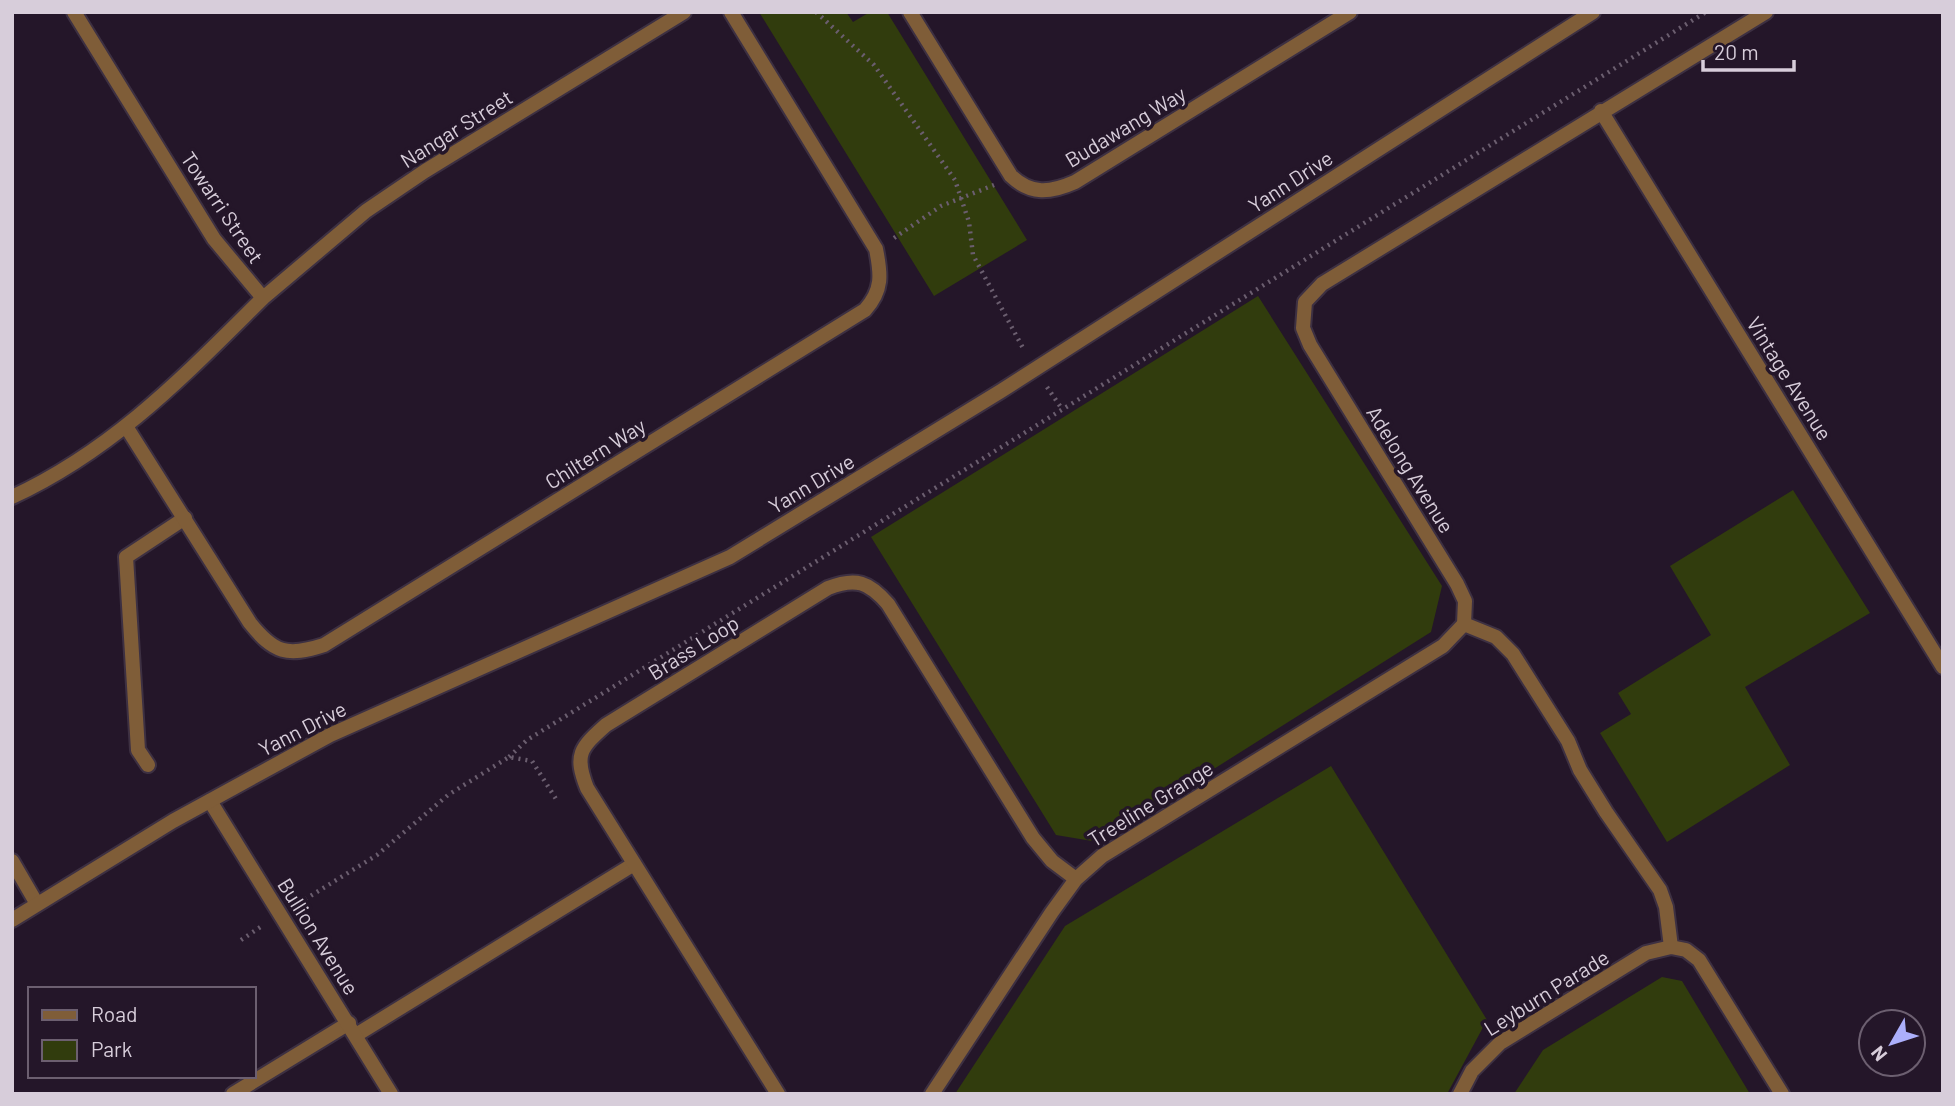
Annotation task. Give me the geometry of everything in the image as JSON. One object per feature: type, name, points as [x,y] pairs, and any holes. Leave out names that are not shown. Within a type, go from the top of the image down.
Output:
[{"type":"street","name":"Towarri Street","points":[[74,12],[214,239],[263,298]]},
{"type":"street","name":"Nangar Street","points":[[263,298],[376,205],[684,12]]},
{"type":"street","name":"Chiltern Way","points":[[127,428],[264,639],[280,650],[300,653],[324,645],[865,310],[880,288],[881,271],[876,249],[731,12]]},
{"type":"street","points":[[909,12],[1011,176]]},
{"type":"street","name":"Budawang Way","points":[[1011,176],[1030,190],[1044,192],[1075,182],[1350,12]]},
{"type":"street","name":"Yann Drive","points":[[12,920],[209,801],[330,735],[730,557],[1035,370],[1593,12]]},
{"type":"street","name":"Adelong Avenue","points":[[1464,624],[1465,601],[1457,584],[1310,345],[1303,328],[1305,302],[1322,284],[1766,12]]},
{"type":"street","name":"Vintage Avenue","points":[[1601,111],[1943,667]]},
{"type":"street","points":[[12,497],[77,461],[127,428],[168,392],[263,298]]},
{"type":"street","points":[[148,765],[138,750],[126,557],[186,518]]},
{"type":"street","name":"Brass Loop","points":[[778,1094],[587,788],[580,770],[582,749],[606,725],[828,588],[848,581],[863,582],[888,604],[1033,838],[1052,861],[1076,879]]},
{"type":"street","points":[[1464,624],[1496,637],[1513,654],[1568,741],[1606,812],[1660,890],[1666,907],[1671,947],[1686,950],[1699,960],[1782,1094]]},
{"type":"street","name":"Treeline Grange","points":[[932,1094],[1076,879],[1102,856],[1443,646],[1464,624]]},
{"type":"street","name":"Bullion Avenue","points":[[209,801],[391,1094]]},
{"type":"street","points":[[12,861],[37,904]]},
{"type":"street","points":[[233,1094],[352,1029],[634,864]]},
{"type":"street","name":"Leyburn Parade","points":[[1460,1094],[1472,1071],[1500,1044],[1646,953],[1660,947],[1671,947]]},
{"type":"path","points":[[816,12],[874,65],[930,142],[963,197],[973,255],[1035,370],[1062,409]]},
{"type":"path","points":[[280,914],[377,855],[449,795],[509,757],[527,740],[1706,12]]},
{"type":"path","points":[[876,249],[941,206],[985,190],[1011,176]]},
{"type":"path","points":[[509,757],[533,761],[556,799]]},
{"type":"green space","points":[[759,12],[846,12],[853,22],[870,12],[887,12],[1027,240],[934,296]]},
{"type":"green space","points":[[1258,296],[1442,586],[1431,632],[1098,842],[1056,835],[871,537]]},
{"type":"green space","points":[[1793,490],[1870,613],[1745,687],[1790,765],[1667,842],[1600,733],[1631,714],[1618,693],[1711,635],[1670,566]]},
{"type":"green space","points":[[1331,766],[1487,1020],[1447,1094],[955,1094],[1065,926]]},
{"type":"green space","points":[[1662,977],[1682,981],[1750,1094],[1514,1094],[1543,1050]]}]
